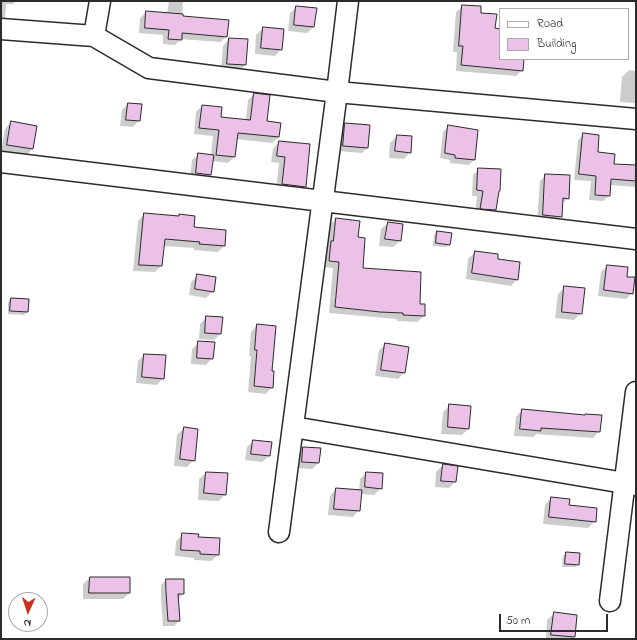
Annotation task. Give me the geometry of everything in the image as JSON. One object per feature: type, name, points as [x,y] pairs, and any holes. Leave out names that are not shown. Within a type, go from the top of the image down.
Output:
[{"type":"street","points":[[94,36],[100,1]]},
{"type":"street","points":[[278,532],[348,1]]},
{"type":"street","points":[[1,29],[94,36],[149,68],[337,92],[636,119]]},
{"type":"street","points":[[1,162],[636,239]]},
{"type":"street","points":[[610,601],[630,484],[636,392]]},
{"type":"street","points":[[293,427],[630,484]]},
{"type":"building","points":[[462,5],[481,6],[481,13],[497,14],[495,28],[499,29],[499,60],[524,60],[523,71],[461,65],[463,46],[459,46]]},
{"type":"building","points":[[296,6],[317,8],[314,27],[294,25]]},
{"type":"building","points":[[146,11],[229,20],[227,37],[182,33],[182,40],[168,39],[169,30],[145,28]]},
{"type":"building","points":[[263,27],[284,29],[282,50],[261,48]]},
{"type":"building","points":[[229,38],[248,39],[246,65],[227,64]]},
{"type":"building","points":[[254,93],[270,95],[267,121],[281,123],[279,137],[238,133],[235,157],[216,155],[219,130],[199,128],[202,105],[222,107],[221,117],[250,120]]},
{"type":"building","points":[[128,103],[142,104],[140,121],[126,120]]},
{"type":"building","points":[[11,121],[37,126],[33,149],[7,145]]},
{"type":"building","points":[[345,123],[370,125],[368,148],[343,146]]},
{"type":"building","points":[[448,125],[478,130],[475,160],[455,158],[455,155],[445,153]]},
{"type":"building","points":[[583,133],[599,135],[598,152],[615,154],[614,164],[636,165],[636,181],[611,179],[610,196],[595,195],[596,176],[579,174]]},
{"type":"building","points":[[397,135],[412,136],[411,153],[395,151]]},
{"type":"building","points":[[279,141],[310,144],[306,187],[282,184],[285,157],[277,156]]},
{"type":"building","points":[[198,153],[214,155],[211,175],[196,173]]},
{"type":"building","points":[[478,168],[501,169],[500,191],[496,210],[480,209],[483,191],[477,190]]},
{"type":"building","points":[[545,174],[570,175],[569,199],[563,198],[562,217],[543,215]]},
{"type":"building","points":[[144,213],[195,216],[194,227],[226,230],[225,246],[165,239],[162,266],[139,265]]},
{"type":"building","points":[[336,218],[360,221],[358,237],[365,238],[363,268],[421,272],[420,304],[425,304],[425,316],[335,307],[339,262],[329,261],[331,241],[333,241]]},
{"type":"building","points":[[388,222],[403,224],[401,241],[385,239]]},
{"type":"building","points":[[437,231],[452,233],[450,245],[436,243]]},
{"type":"building","points":[[475,251],[498,254],[498,259],[520,262],[518,280],[472,273]]},
{"type":"building","points":[[607,265],[628,267],[627,277],[635,277],[633,294],[604,290]]},
{"type":"building","points":[[197,274],[216,277],[214,292],[195,289]]},
{"type":"building","points":[[564,286],[585,288],[582,314],[562,312]]},
{"type":"building","points":[[11,298],[29,299],[28,312],[10,311]]},
{"type":"building","points":[[206,316],[223,317],[221,334],[205,333]]},
{"type":"building","points":[[257,324],[276,326],[272,371],[274,371],[273,388],[254,386],[257,350],[255,350]]},
{"type":"building","points":[[198,341],[215,342],[213,359],[197,358]]},
{"type":"building","points":[[385,343],[409,347],[405,373],[381,370]]},
{"type":"building","points":[[144,354],[166,355],[164,379],[142,377]]},
{"type":"building","points":[[449,404],[471,406],[469,429],[448,427]]},
{"type":"building","points":[[522,409],[585,415],[602,415],[600,432],[541,428],[541,431],[520,429]]},
{"type":"building","points":[[184,427],[198,429],[195,461],[180,459]]},
{"type":"building","points":[[253,440],[272,442],[270,456],[251,454]]},
{"type":"building","points":[[303,447],[321,448],[319,463],[302,462]]},
{"type":"building","points":[[443,464],[458,466],[456,482],[441,481]]},
{"type":"building","points":[[206,472],[228,473],[226,495],[204,493]]},
{"type":"building","points":[[366,472],[383,473],[382,489],[365,487]]},
{"type":"building","points":[[336,488],[362,490],[360,511],[334,509]]},
{"type":"building","points":[[551,497],[570,499],[569,505],[597,508],[596,522],[549,517]]},
{"type":"building","points":[[182,533],[199,534],[198,537],[220,538],[219,555],[200,554],[200,551],[181,550]]},
{"type":"building","points":[[566,552],[580,553],[579,565],[565,564]]},
{"type":"building","points":[[90,577],[130,577],[130,593],[89,593]]},
{"type":"building","points":[[166,579],[184,579],[184,594],[178,594],[180,621],[168,621]]},
{"type":"building","points":[[554,612],[577,615],[575,637],[551,635]]}]
